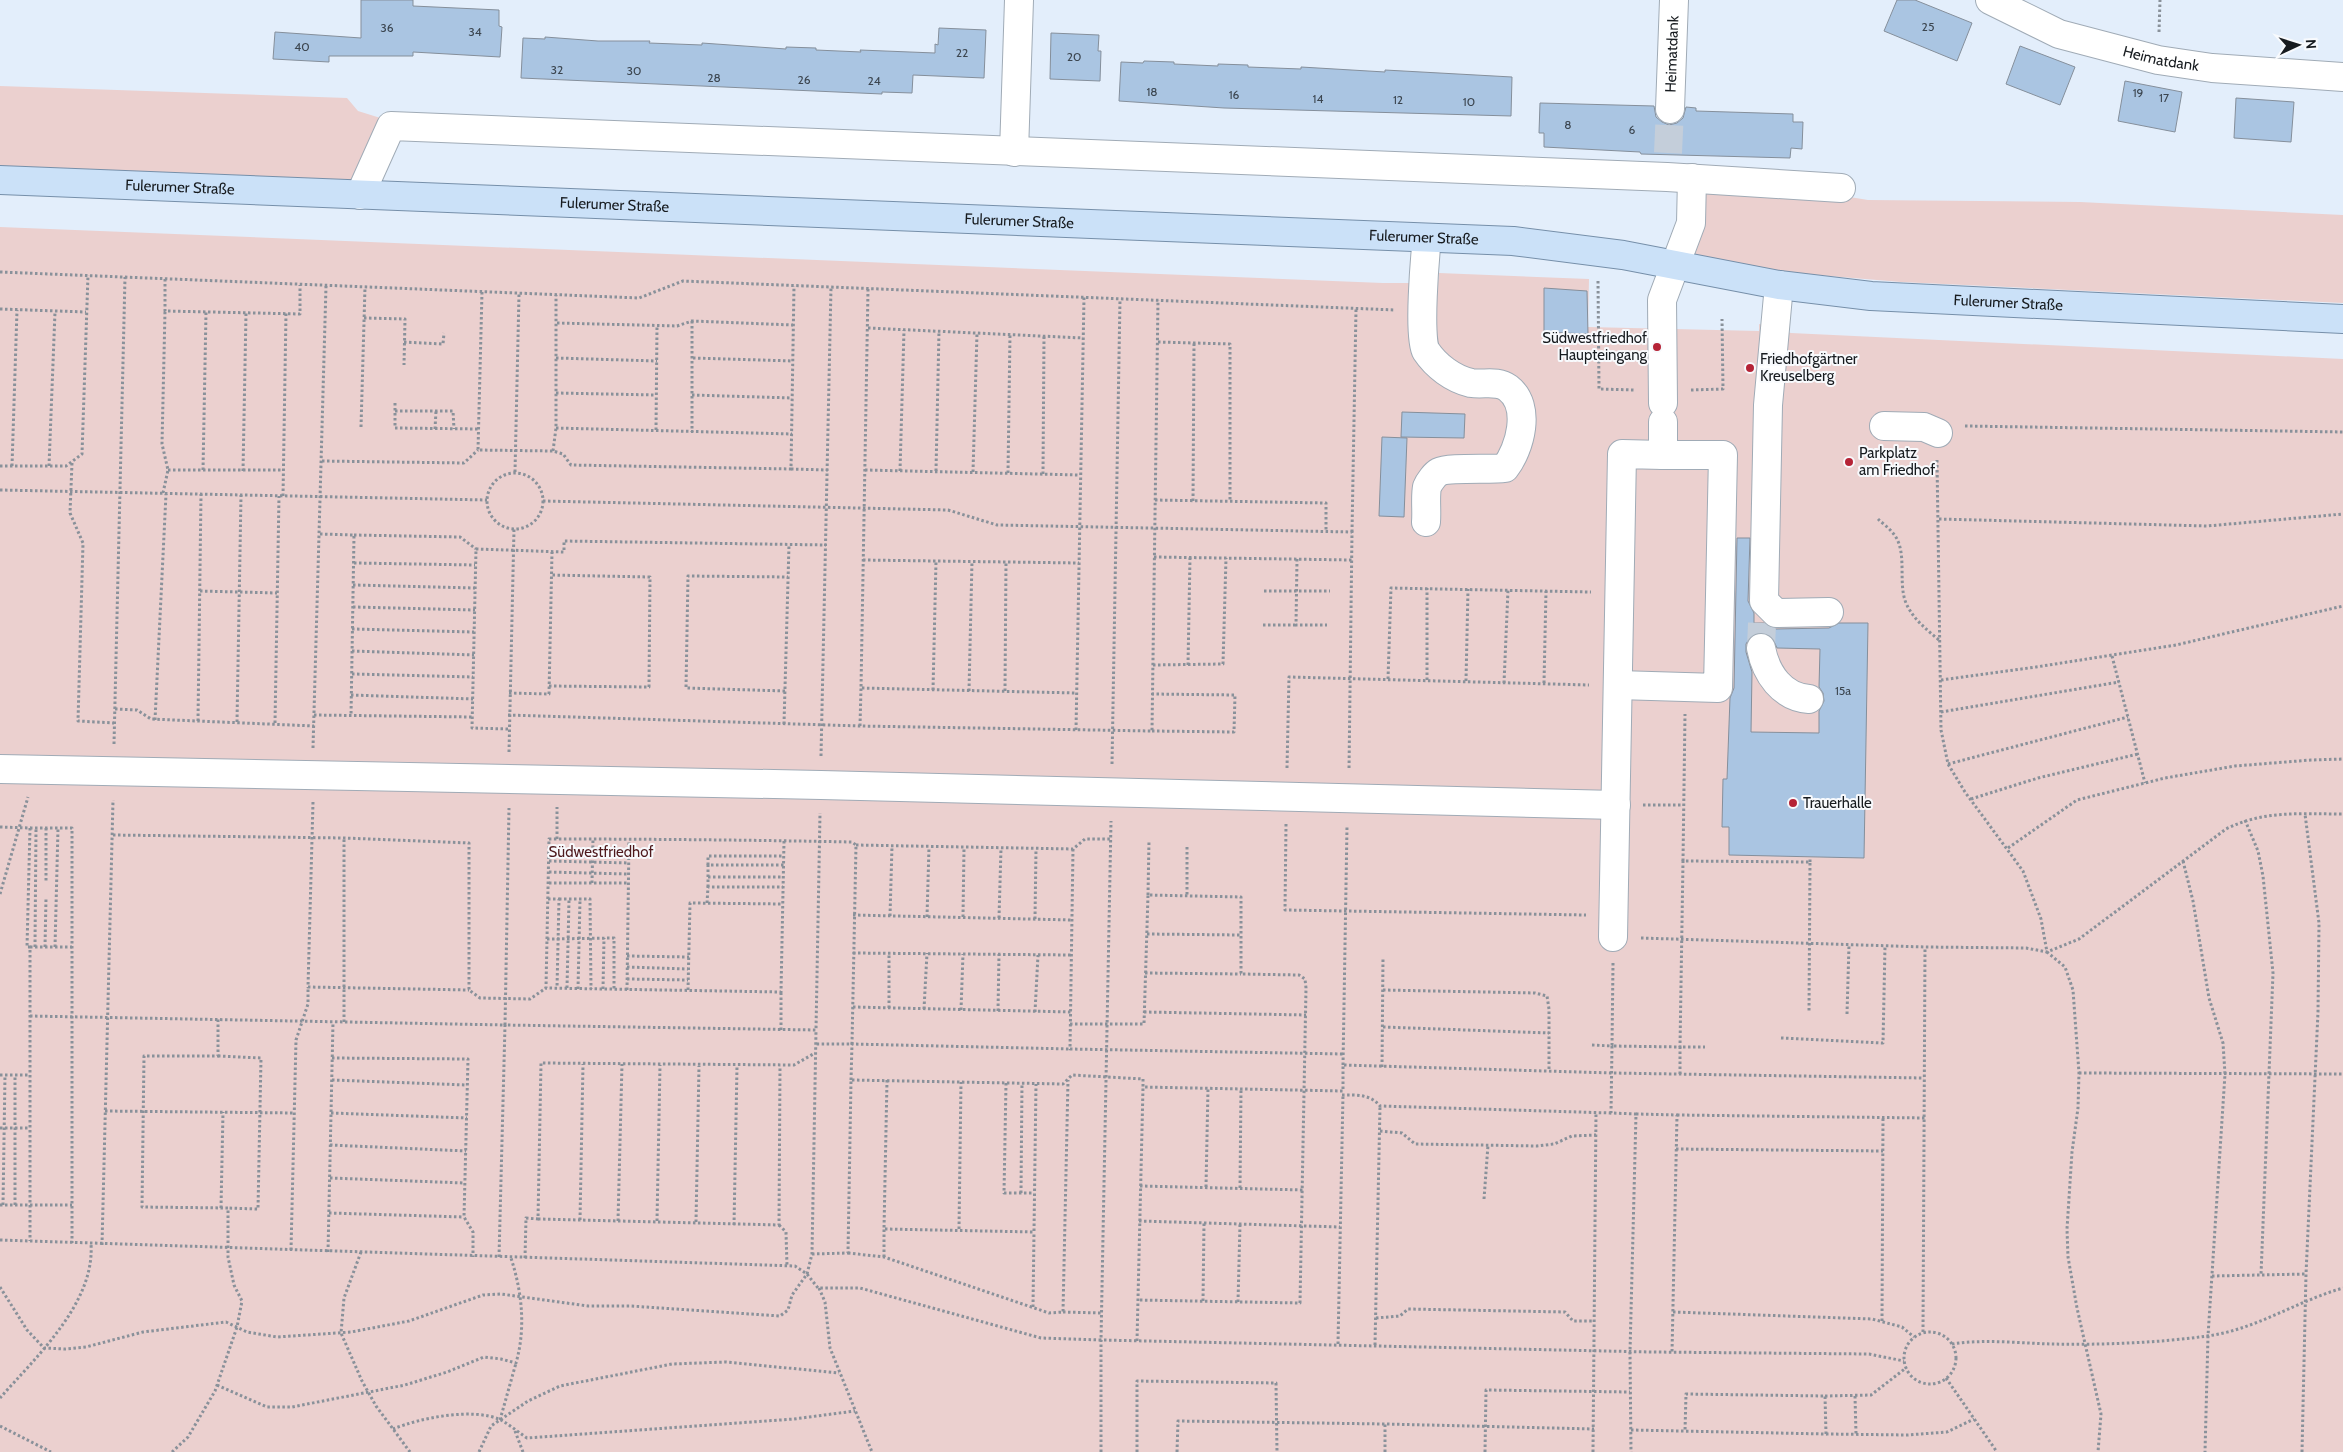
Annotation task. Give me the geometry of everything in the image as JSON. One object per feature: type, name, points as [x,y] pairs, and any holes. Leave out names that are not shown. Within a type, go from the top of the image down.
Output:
[{"type":"main road","name":"Fulerumer Straße","points":[[0,180],[1513,241],[1566,246],[1676,264],[1779,285],[1871,296],[2343,319]]},
{"type":"street","points":[[1014,152],[1019,0]]},
{"type":"street","name":"Heimatdank","points":[[1670,109],[1674,0]]},
{"type":"street","name":"Heimatdank","points":[[1990,0],[2059,34],[2158,60],[2212,68],[2343,77]]},
{"type":"street","points":[[360,195],[391,126],[1014,152],[1676,169],[1842,188]]},
{"type":"street","points":[[1662,454],[1662,300],[1690,223],[1676,169]]},
{"type":"street","points":[[1426,522],[1428,487],[1432,479],[1439,472],[1449,470],[1505,468],[1513,459],[1520,434],[1521,418],[1518,400],[1508,388],[1497,383],[1472,383],[1454,377],[1436,365],[1424,349],[1423,311],[1427,238]]},
{"type":"street","points":[[1779,285],[1768,413],[1762,657],[1778,685],[1787,693],[1809,699]]},
{"type":"street","points":[[1884,426],[1924,427],[1938,433]]},
{"type":"street","points":[[1613,937],[1622,454],[1722,455],[1718,688],[1618,685]]},
{"type":"street","points":[[1762,624],[1776,613],[1829,612]]},
{"type":"street","points":[[0,769],[821,785],[1616,805]]},
{"type":"path","points":[[0,272],[640,298],[683,282],[1423,311]]},
{"type":"path","points":[[0,466],[66,466],[82,454],[84,449],[88,275]]},
{"type":"path","points":[[155,720],[164,494],[168,470],[162,444],[165,279]]},
{"type":"path","points":[[165,311],[300,314],[300,284]]},
{"type":"path","points":[[291,1250],[296,1040],[308,1004],[326,286]]},
{"type":"path","points":[[791,469],[794,286]]},
{"type":"path","points":[[361,427],[365,287]]},
{"type":"path","points":[[0,1287],[27,1330],[44,1348],[65,1349],[86,1347],[143,1332],[226,1322],[247,1332],[277,1338],[341,1333],[409,1321],[483,1295],[502,1294],[588,1306],[631,1306],[780,1316],[788,1310],[792,1295],[807,1274],[812,1254],[831,287]]},
{"type":"path","points":[[860,726],[868,289]]},
{"type":"path","points":[[478,450],[482,292]]},
{"type":"path","points":[[516,472],[519,294]]},
{"type":"path","points":[[553,451],[556,428],[556,295]]},
{"type":"path","points":[[1076,730],[1084,297]]},
{"type":"path","points":[[1101,1452],[1101,1340],[1120,298]]},
{"type":"path","points":[[1152,731],[1158,300]]},
{"type":"path","points":[[0,309],[86,312]]},
{"type":"path","points":[[1338,1344],[1344,1054],[1344,884],[1348,798],[1356,309]]},
{"type":"path","points":[[12,466],[18,310]]},
{"type":"path","points":[[49,466],[55,312]]},
{"type":"path","points":[[203,470],[206,312]]},
{"type":"path","points":[[243,471],[246,313]]},
{"type":"path","points":[[274,723],[277,593],[283,470],[286,313]]},
{"type":"path","points":[[364,318],[404,319],[404,365]]},
{"type":"path","points":[[557,323],[677,326],[692,321],[793,325]]},
{"type":"path","points":[[692,321],[692,432]]},
{"type":"path","points":[[656,430],[657,326]]},
{"type":"path","points":[[868,328],[1083,338]]},
{"type":"path","points":[[900,471],[904,330]]},
{"type":"path","points":[[936,472],[939,331]]},
{"type":"path","points":[[404,342],[443,344],[444,333]]},
{"type":"path","points":[[973,472],[977,333]]},
{"type":"path","points":[[1008,473],[1010,334]]},
{"type":"path","points":[[1042,474],[1044,336]]},
{"type":"path","points":[[1158,342],[1230,344],[1230,502]]},
{"type":"path","points":[[1193,501],[1194,343]]},
{"type":"path","points":[[556,358],[657,361]]},
{"type":"path","points":[[692,358],[792,361]]},
{"type":"path","points":[[556,393],[656,395]]},
{"type":"path","points":[[692,395],[792,398]]},
{"type":"path","points":[[395,404],[395,428],[479,429]]},
{"type":"path","points":[[395,411],[453,411],[454,429]]},
{"type":"path","points":[[435,429],[436,411]]},
{"type":"path","points":[[2047,952],[2041,919],[2022,871],[2008,848],[1970,799],[1948,764],[1941,730],[1940,519],[1936,448],[1938,433],[1957,426],[2343,432]]},
{"type":"path","points":[[556,428],[792,434]]},
{"type":"path","points":[[322,461],[464,462],[478,450],[553,451],[563,454],[570,465],[828,470]]},
{"type":"path","points":[[72,463],[70,513],[83,542],[78,721],[114,724]]},
{"type":"path","points":[[168,470],[283,470]]},
{"type":"path","points":[[865,470],[1080,475]]},
{"type":"path","points":[[516,472],[532,478],[542,493],[543,501],[537,518],[523,528],[514,528],[498,523],[488,509],[487,500],[493,484],[506,474],[516,472]]},
{"type":"path","points":[[0,490],[487,500]]},
{"type":"path","points":[[198,721],[201,494]]},
{"type":"path","points":[[237,722],[241,496]]},
{"type":"path","points":[[1155,500],[1326,503],[1326,532]]},
{"type":"path","points":[[543,501],[948,510],[997,525],[1352,532]]},
{"type":"path","points":[[1940,519],[2206,526],[2343,514]]},
{"type":"path","points":[[1878,519],[1893,532],[1900,546],[1902,581],[1906,602],[1916,621],[1940,640]]},
{"type":"path","points":[[499,1257],[510,779],[508,715],[514,528]]},
{"type":"path","points":[[320,534],[460,537],[476,550],[552,552],[564,552],[564,541],[826,545]]},
{"type":"path","points":[[351,716],[354,535]]},
{"type":"path","points":[[784,724],[789,545]]},
{"type":"path","points":[[476,550],[472,728],[508,729]]},
{"type":"path","points":[[509,693],[549,694],[552,552]]},
{"type":"path","points":[[1154,557],[1352,560]]},
{"type":"path","points":[[1188,664],[1190,557]]},
{"type":"path","points":[[1153,665],[1223,664],[1226,558]]},
{"type":"path","points":[[1296,625],[1297,559]]},
{"type":"path","points":[[863,560],[1079,563]]},
{"type":"path","points":[[933,690],[936,561]]},
{"type":"path","points":[[970,691],[972,561]]},
{"type":"path","points":[[1006,562],[1006,691]]},
{"type":"path","points":[[354,563],[476,565]]},
{"type":"path","points":[[549,686],[649,687],[650,577],[551,575]]},
{"type":"path","points":[[785,691],[686,688],[688,576],[788,577]]},
{"type":"path","points":[[353,585],[475,588]]},
{"type":"path","points":[[1388,679],[1391,588],[1620,592]]},
{"type":"path","points":[[1427,588],[1427,680]]},
{"type":"path","points":[[1466,681],[1468,589]]},
{"type":"path","points":[[1504,682],[1508,590]]},
{"type":"path","points":[[200,591],[277,593]]},
{"type":"path","points":[[1264,591],[1330,591]]},
{"type":"path","points":[[1544,683],[1546,591]]},
{"type":"path","points":[[1941,680],[2112,656],[2185,643],[2343,606]]},
{"type":"path","points":[[353,607],[475,610]]},
{"type":"path","points":[[1263,625],[1327,625]]},
{"type":"path","points":[[352,630],[474,632]]},
{"type":"path","points":[[352,651],[474,654]]},
{"type":"path","points":[[2112,656],[2145,783]]},
{"type":"path","points":[[352,674],[473,677]]},
{"type":"path","points":[[1941,712],[2119,682]]},
{"type":"path","points":[[1680,1074],[1685,687]]},
{"type":"path","points":[[861,688],[1076,693]]},
{"type":"path","points":[[508,715],[860,726],[1234,732],[1235,695],[1152,694]]},
{"type":"path","points":[[351,696],[473,699]]},
{"type":"path","points":[[114,709],[136,710],[155,720],[314,726]]},
{"type":"path","points":[[314,715],[473,717]]},
{"type":"path","points":[[1948,764],[2128,718]]},
{"type":"path","points":[[1970,799],[2038,778],[2138,754]]},
{"type":"path","points":[[2008,848],[2078,800],[2145,783],[2235,766],[2343,759]]},
{"type":"path","points":[[0,894],[36,770]]},
{"type":"path","points":[[1616,805],[1683,805]]},
{"type":"path","points":[[2047,952],[2079,939],[2226,829],[2245,820],[2271,814],[2343,814]]},
{"type":"path","points":[[2302,1452],[2305,1303],[2315,1074],[2319,923],[2305,814]]},
{"type":"path","points":[[2245,820],[2258,851],[2263,876],[2273,973],[2261,1275]]},
{"type":"path","points":[[0,827],[72,828],[72,1243]]},
{"type":"path","points":[[30,828],[28,947],[30,947],[30,1241]]},
{"type":"path","points":[[35,946],[36,828]]},
{"type":"path","points":[[46,828],[46,883]]},
{"type":"path","points":[[55,947],[58,828]]},
{"type":"path","points":[[113,835],[344,838],[469,843],[469,990]]},
{"type":"path","points":[[344,838],[344,1023]]},
{"type":"path","points":[[546,988],[549,839],[820,841],[852,842],[856,845],[1073,849],[1085,839],[1111,839]]},
{"type":"path","points":[[592,883],[593,840]]},
{"type":"path","points":[[627,990],[629,840]]},
{"type":"path","points":[[1070,1024],[1144,1024],[1149,840]]},
{"type":"path","points":[[781,1030],[784,841]]},
{"type":"path","points":[[848,1253],[853,915],[856,845]]},
{"type":"path","points":[[890,916],[892,846]]},
{"type":"path","points":[[927,917],[929,847]]},
{"type":"path","points":[[1187,847],[1187,896]]},
{"type":"path","points":[[963,917],[964,848]]},
{"type":"path","points":[[999,918],[1001,848]]},
{"type":"path","points":[[1035,919],[1036,849]]},
{"type":"path","points":[[1070,1049],[1073,849]]},
{"type":"path","points":[[549,852],[629,853]]},
{"type":"path","points":[[1746,855],[1746,861]]},
{"type":"path","points":[[707,903],[708,856],[784,856]]},
{"type":"path","points":[[1809,1012],[1810,857]]},
{"type":"path","points":[[1683,861],[1810,862]]},
{"type":"path","points":[[2183,861],[2193,900],[2209,998],[2224,1044],[2225,1074],[2208,1336],[2205,1452]]},
{"type":"path","points":[[549,862],[629,863]]},
{"type":"path","points":[[708,865],[784,865]]},
{"type":"path","points":[[549,872],[628,874]]},
{"type":"path","points":[[708,877],[784,877]]},
{"type":"path","points":[[548,883],[629,884]]},
{"type":"path","points":[[708,887],[783,887]]},
{"type":"path","points":[[1148,895],[1241,897],[1240,974]]},
{"type":"path","points":[[45,947],[46,898]]},
{"type":"path","points":[[548,899],[590,899],[592,939],[591,989]]},
{"type":"path","points":[[557,988],[559,899]]},
{"type":"path","points":[[578,988],[580,899]]},
{"type":"path","points":[[567,988],[569,900]]},
{"type":"path","points":[[688,990],[690,902],[783,904]]},
{"type":"path","points":[[853,915],[1072,920]]},
{"type":"path","points":[[1147,934],[1241,935]]},
{"type":"path","points":[[1611,1113],[1613,937],[1885,946],[2026,948],[2047,952],[2065,967],[2073,990],[2079,1073],[2078,1108],[2072,1152],[2067,1229],[2068,1257],[2101,1414],[2098,1452]]},
{"type":"path","points":[[603,989],[604,938]]},
{"type":"path","points":[[547,939],[614,938],[614,990]]},
{"type":"path","points":[[1847,1014],[1849,945]]},
{"type":"path","points":[[1781,1038],[1882,1043],[1885,946]]},
{"type":"path","points":[[30,947],[72,947]]},
{"type":"path","points":[[1923,1332],[1925,947]]},
{"type":"path","points":[[853,953],[1071,955]]},
{"type":"path","points":[[888,1008],[889,953]]},
{"type":"path","points":[[924,1009],[927,953]]},
{"type":"path","points":[[961,1010],[963,954]]},
{"type":"path","points":[[998,1011],[999,954]]},
{"type":"path","points":[[1034,1012],[1038,955]]},
{"type":"path","points":[[628,956],[689,957]]},
{"type":"path","points":[[1382,1067],[1383,958]]},
{"type":"path","points":[[627,968],[688,970]]},
{"type":"path","points":[[1138,1300],[1300,1303],[1303,1190],[1305,979],[1299,975],[1146,973]]},
{"type":"path","points":[[627,979],[688,980]]},
{"type":"path","points":[[308,987],[469,990],[480,998],[505,999],[530,999],[546,988],[781,992]]},
{"type":"path","points":[[1383,990],[1535,993],[1546,996],[1549,1033],[1549,1071]]},
{"type":"path","points":[[852,1007],[1071,1012]]},
{"type":"path","points":[[1144,1012],[1306,1015]]},
{"type":"path","points":[[30,1016],[302,1019],[344,1023],[816,1030]]},
{"type":"path","points":[[218,1018],[218,1056]]},
{"type":"path","points":[[328,1252],[333,1022]]},
{"type":"path","points":[[1383,1027],[1549,1033]]},
{"type":"path","points":[[816,1044],[1344,1054]]},
{"type":"path","points":[[1592,1045],[1705,1047]]},
{"type":"path","points":[[538,1219],[541,1063],[780,1066],[794,1065],[816,1052]]},
{"type":"path","points":[[144,1056],[261,1058],[258,1209],[142,1207],[143,1111],[144,1056]]},
{"type":"path","points":[[332,1058],[468,1059],[464,1217],[473,1232],[472,1257]]},
{"type":"path","points":[[580,1220],[583,1064]]},
{"type":"path","points":[[618,1221],[622,1064]]},
{"type":"path","points":[[657,1221],[660,1065]]},
{"type":"path","points":[[696,1222],[699,1066]]},
{"type":"path","points":[[734,1225],[737,1066]]},
{"type":"path","points":[[779,1225],[780,1066]]},
{"type":"path","points":[[1343,1066],[1924,1078]]},
{"type":"path","points":[[2079,1073],[2343,1074]]},
{"type":"path","points":[[0,1074],[30,1075]]},
{"type":"path","points":[[5,1074],[2,1128],[2,1205],[72,1205]]},
{"type":"path","points":[[15,1075],[15,1205]]},
{"type":"path","points":[[851,1080],[1063,1084],[1072,1075],[1143,1079],[1137,1341]]},
{"type":"path","points":[[1063,1312],[1068,1079]]},
{"type":"path","points":[[332,1080],[467,1085]]},
{"type":"path","points":[[884,1257],[887,1080]]},
{"type":"path","points":[[959,1229],[961,1082]]},
{"type":"path","points":[[1006,1083],[1004,1193],[1034,1194]]},
{"type":"path","points":[[1021,1193],[1022,1083]]},
{"type":"path","points":[[1033,1307],[1036,1084]]},
{"type":"path","points":[[1143,1087],[1305,1090],[1361,1095],[1374,1099],[1380,1106],[1375,1345]]},
{"type":"path","points":[[1206,1187],[1208,1088]]},
{"type":"path","points":[[1240,1188],[1241,1089]]},
{"type":"path","points":[[1380,1106],[1677,1115],[1925,1118]]},
{"type":"path","points":[[105,1111],[295,1113]]},
{"type":"path","points":[[221,1208],[223,1112]]},
{"type":"path","points":[[1593,1452],[1596,1112]]},
{"type":"path","points":[[331,1113],[467,1118]]},
{"type":"path","points":[[1631,1452],[1630,1352],[1636,1114]]},
{"type":"path","points":[[1672,1353],[1677,1115]]},
{"type":"path","points":[[1882,1322],[1883,1117]]},
{"type":"path","points":[[2,1128],[30,1128]]},
{"type":"path","points":[[1380,1131],[1402,1133],[1416,1144],[1545,1145],[1572,1136],[1596,1135]]},
{"type":"path","points":[[330,1145],[466,1151]]},
{"type":"path","points":[[1484,1199],[1488,1145]]},
{"type":"path","points":[[1676,1149],[1883,1151]]},
{"type":"path","points":[[330,1178],[465,1183]]},
{"type":"path","points":[[1140,1186],[1303,1190]]},
{"type":"path","points":[[172,1452],[188,1437],[217,1386],[237,1327],[242,1301],[230,1272],[228,1208]]},
{"type":"path","points":[[329,1213],[464,1217]]},
{"type":"path","points":[[525,1258],[526,1218],[696,1222],[734,1225],[779,1225],[786,1232],[787,1266]]},
{"type":"path","points":[[1139,1221],[1340,1227]]},
{"type":"path","points":[[1204,1223],[1204,1301]]},
{"type":"path","points":[[1238,1302],[1240,1224]]},
{"type":"path","points":[[884,1229],[1034,1232]]},
{"type":"path","points":[[0,1240],[472,1257],[795,1266],[807,1274],[818,1288],[825,1302],[830,1348],[872,1452]]},
{"type":"path","points":[[0,1398],[44,1348],[76,1303],[92,1261],[91,1244]]},
{"type":"path","points":[[361,1252],[344,1298],[341,1333],[362,1381],[410,1452]]},
{"type":"path","points":[[812,1254],[848,1253],[884,1257],[1049,1313],[1102,1313]]},
{"type":"path","points":[[500,1420],[521,1345],[519,1282],[511,1257]]},
{"type":"path","points":[[2212,1276],[2306,1274]]},
{"type":"path","points":[[818,1288],[860,1288],[1041,1338],[1672,1353],[1869,1354],[1904,1361]]},
{"type":"path","points":[[1952,1344],[2085,1344],[2208,1336],[2244,1326],[2305,1303],[2322,1294],[2343,1288]]},
{"type":"path","points":[[1376,1318],[1400,1316],[1408,1309],[1565,1312],[1573,1321],[1594,1321]]},
{"type":"path","points":[[1673,1312],[1872,1319],[1902,1327],[1914,1337]]},
{"type":"path","points":[[1923,1332],[1940,1333],[1952,1344],[1956,1358],[1955,1366],[1946,1378],[1931,1384],[1924,1383],[1916,1380],[1906,1368],[1904,1361],[1908,1343],[1914,1337],[1923,1332]]},
{"type":"path","points":[[217,1386],[267,1407],[292,1408],[405,1385],[447,1372],[484,1357],[516,1363]]},
{"type":"path","points":[[479,1452],[491,1426],[528,1401],[560,1386],[672,1364],[726,1362],[839,1374]]},
{"type":"path","points":[[1685,1431],[1686,1394],[1871,1395],[1906,1368]]},
{"type":"path","points":[[1946,1378],[1997,1452]]},
{"type":"path","points":[[1137,1452],[1137,1381],[1276,1383],[1277,1452]]},
{"type":"path","points":[[1485,1452],[1486,1390],[1630,1392]]},
{"type":"path","points":[[1825,1396],[1826,1434]]},
{"type":"path","points":[[1855,1396],[1856,1434]]},
{"type":"path","points":[[394,1429],[434,1416],[479,1416],[500,1420],[527,1438],[775,1420],[855,1411]]},
{"type":"path","points":[[1631,1430],[1907,1435],[1947,1432],[1974,1419]]},
{"type":"path","points":[[1177,1452],[1178,1421],[1594,1428]]},
{"type":"path","points":[[1385,1424],[1385,1452]]},
{"type":"path","points":[[0,1426],[51,1452]]},
{"type":"path","points":[[514,1430],[523,1452]]},
{"type":"green space","points":[[0,86],[347,98],[358,111],[390,121],[361,184],[0,167]]},
{"type":"green space","points":[[1699,182],[1813,191],[1868,200],[2080,202],[2343,215],[2343,303],[1901,282],[1781,272],[1686,254]]},
{"type":"green space","name":"Südwestfriedhof","points":[[0,227],[1383,283],[1438,283],[1439,273],[1589,279],[1588,327],[1759,331],[1759,324],[1791,333],[2343,359],[2343,1452],[0,1452]]},
{"type":"building","points":[[361,0],[413,0],[413,6],[499,10],[499,26],[502,27],[500,57],[413,52],[413,56],[329,56],[329,62],[273,59],[275,32],[361,38]]},
{"type":"building","points":[[1897,0],[1915,0],[1972,23],[1957,61],[1884,31]]},
{"type":"building","points":[[939,28],[986,30],[984,78],[913,75],[912,93],[882,92],[882,94],[521,78],[523,38],[545,39],[545,37],[598,41],[650,41],[649,43],[702,45],[702,43],[786,49],[786,47],[861,52],[860,50],[935,53],[935,44],[938,45]]},
{"type":"building","points":[[1051,33],[1099,35],[1098,51],[1101,51],[1100,81],[1050,79]]},
{"type":"building","points":[[2020,46],[2075,67],[2060,105],[2006,84]]},
{"type":"building","points":[[1144,61],[1218,66],[1218,64],[1248,65],[1248,67],[1301,69],[1301,67],[1385,72],[1385,70],[1512,77],[1511,116],[1224,108],[1119,101],[1121,62],[1143,63]]},
{"type":"building","points":[[2125,81],[2182,92],[2175,132],[2118,121]]},
{"type":"building","points":[[2236,98],[2294,102],[2291,142],[2234,138]]},
{"type":"building","points":[[1540,103],[1654,106],[1656,117],[1669,125],[1677,123],[1683,118],[1686,107],[1696,108],[1696,111],[1793,114],[1793,122],[1803,122],[1802,149],[1791,148],[1790,158],[1641,154],[1640,152],[1544,147],[1544,133],[1539,133]]},
{"type":"building","points":[[1544,288],[1587,291],[1588,334],[1544,332]]},
{"type":"building","points":[[1402,412],[1465,414],[1464,438],[1401,437]]},
{"type":"building","points":[[1382,437],[1407,438],[1404,517],[1379,516]]},
{"type":"building","name":"Trauerhalle","points":[[1737,538],[1750,538],[1748,601],[1754,613],[1754,623],[1764,623],[1776,629],[1829,628],[1839,623],[1868,623],[1864,858],[1729,855],[1729,827],[1722,827],[1723,779],[1727,779],[1730,698],[1734,688]],"holes":[[[1757,633],[1765,633],[1772,637],[1777,648],[1820,649],[1819,687],[1823,693],[1824,701],[1819,711],[1819,733],[1751,732],[1752,672],[1746,652],[1746,644],[1750,637]]]},
{"type":"tunnel","points":[[1668,153],[1670,109]]},
{"type":"tunnel","points":[[1761,648],[1762,623]]},
{"type":"place","name":"Südwestfriedhof Haupteingang","points":[[1657,347]]},
{"type":"place","name":"Friedhofgärtner Kreuselberg","points":[[1750,368]]},
{"type":"place","name":"Parkplatz am Friedhof","points":[[1849,462]]},
{"type":"place","name":"Trauerhalle","points":[[1793,803]]}]
